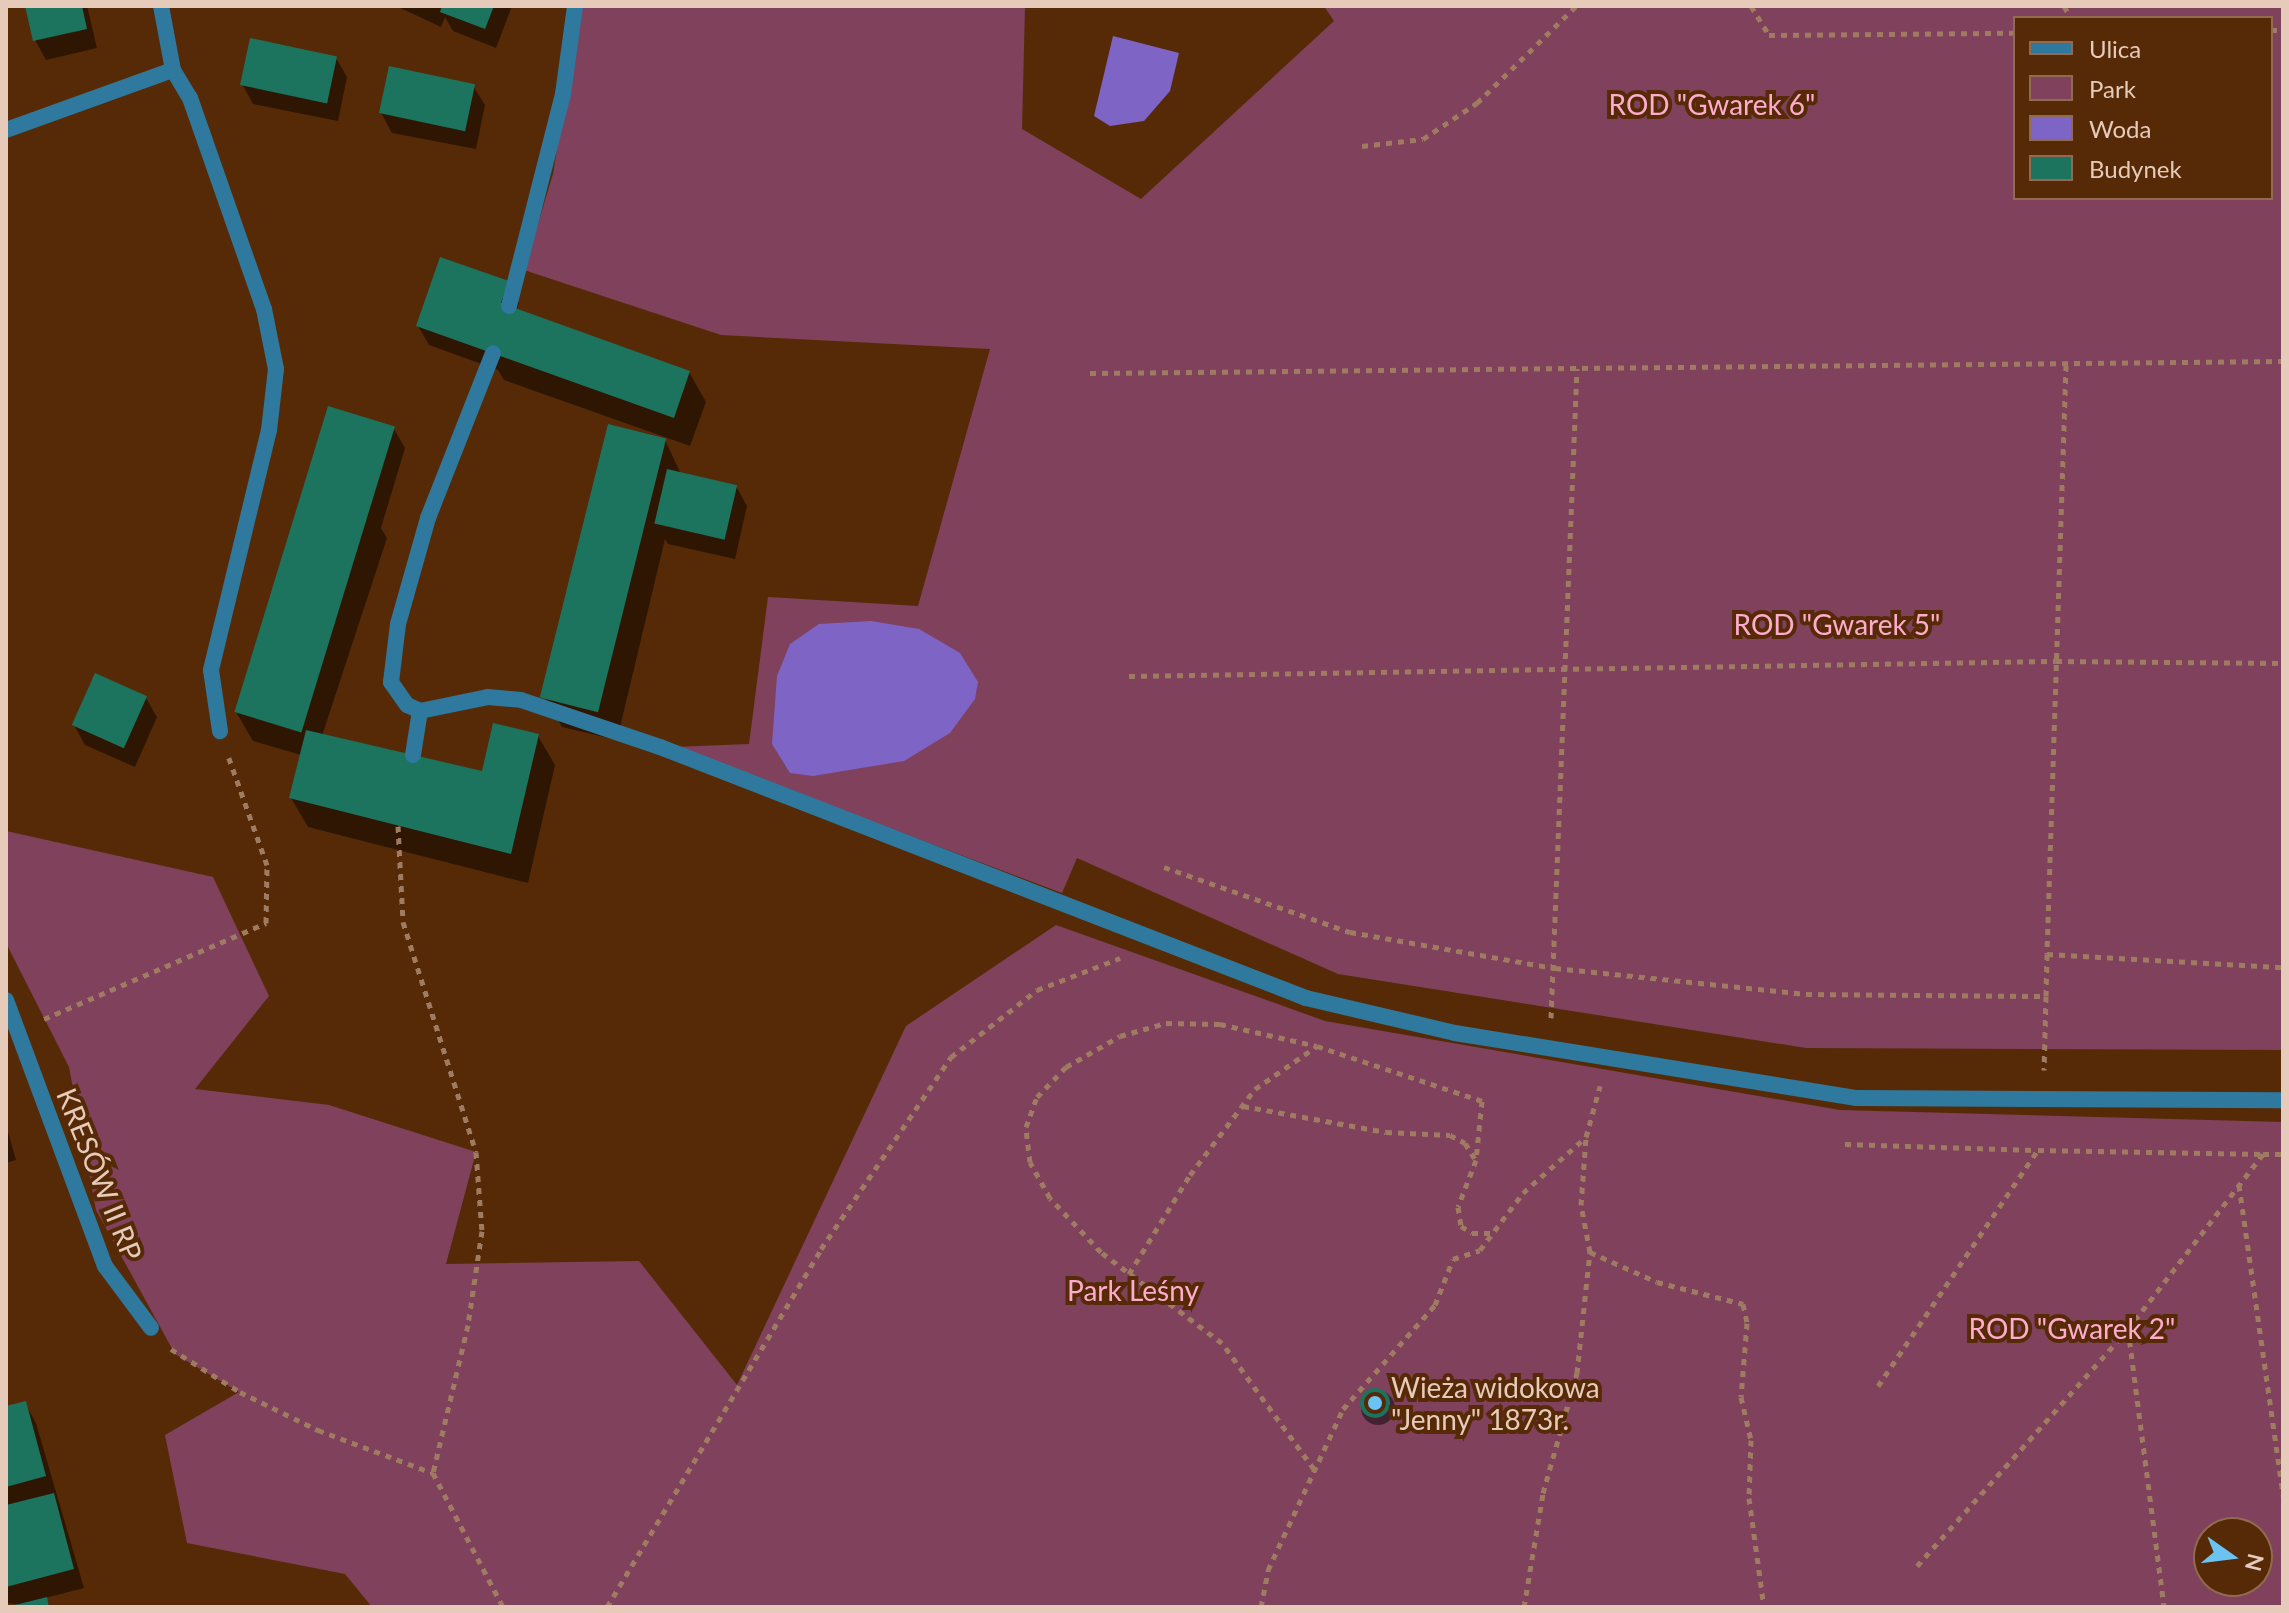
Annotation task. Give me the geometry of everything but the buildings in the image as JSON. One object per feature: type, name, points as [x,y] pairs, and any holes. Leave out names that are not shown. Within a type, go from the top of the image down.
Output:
[{"type":"street","points":[[161,6],[173,70],[190,98],[264,309],[276,369],[269,430],[211,670],[220,731]]},
{"type":"street","points":[[509,306],[563,94],[575,6]]},
{"type":"street","points":[[6,130],[173,70]]},
{"type":"street","points":[[493,353],[428,518],[398,624],[391,682],[407,705],[420,711],[488,697],[521,700],[660,747],[1306,998],[1455,1033],[1857,1098],[2283,1100]]},
{"type":"street","points":[[413,755],[420,711]]},
{"type":"street","name":"KRESÓW II RP","points":[[6,1000],[105,1266],[151,1328]]},
{"type":"path","points":[[1362,146],[1423,139],[1477,103],[1576,6]]},
{"type":"path","points":[[1751,6],[1769,35],[2013,33]]},
{"type":"path","points":[[1090,373],[2283,361]]},
{"type":"path","points":[[2044,1099],[2066,365]]},
{"type":"path","points":[[1545,1047],[1555,968],[1577,369]]},
{"type":"path","points":[[1129,676],[2056,661],[2283,663]]},
{"type":"path","points":[[18,1032],[266,923],[267,865],[220,731]]},
{"type":"path","points":[[398,826],[403,922],[476,1152],[482,1231],[468,1325],[433,1473],[503,1607]]},
{"type":"path","points":[[1164,867],[1350,932],[1555,968],[1806,994],[2046,996]]},
{"type":"path","points":[[2047,954],[2283,967]]},
{"type":"path","points":[[607,1607],[821,1249],[951,1057],[1037,990],[1125,956]]},
{"type":"path","points":[[1314,1469],[1222,1343],[1129,1274],[1050,1198],[1030,1162],[1026,1127],[1037,1097],[1066,1067],[1120,1036],[1166,1023],[1220,1024],[1317,1046],[1482,1101],[1476,1160],[1458,1207],[1461,1226],[1472,1233],[1493,1233]]},
{"type":"path","points":[[1129,1274],[1190,1175],[1255,1089],[1317,1046]]},
{"type":"path","points":[[1524,1607],[1543,1493],[1577,1373],[1590,1252],[1581,1205],[1586,1137],[1608,1058]]},
{"type":"path","points":[[1243,1106],[1386,1132],[1450,1135],[1465,1143],[1476,1160]]},
{"type":"path","points":[[1261,1607],[1268,1570],[1343,1409],[1435,1305],[1453,1259],[1480,1250],[1523,1193],[1586,1137]]},
{"type":"path","points":[[1845,1144],[2283,1154]]},
{"type":"path","points":[[1878,1386],[2038,1150]]},
{"type":"path","points":[[1917,1566],[2128,1329],[2263,1154]]},
{"type":"path","points":[[2239,1184],[2283,1496]]},
{"type":"path","points":[[1590,1252],[1657,1282],[1743,1304],[1747,1323],[1741,1397],[1751,1440],[1749,1498],[1764,1607]]},
{"type":"path","points":[[151,1328],[175,1354],[240,1392],[318,1430],[433,1473]]},
{"type":"path","points":[[2128,1329],[2164,1607]]},
{"type":"green space","name":"ROD \"Gwarek 5\"","points":[[580,6],[1025,6],[1022,129],[1141,199],[1334,21],[1324,6],[2283,6],[2283,1050],[1806,1048],[1338,974],[1077,858],[1062,893],[674,747],[749,744],[768,597],[918,606],[990,349],[721,335],[524,270],[553,174]]},
{"type":"green space","name":"Park Leśny","points":[[6,831],[213,877],[269,996],[195,1089],[329,1105],[476,1152],[446,1264],[639,1261],[737,1385],[906,1026],[1056,925],[1325,1021],[1840,1110],[2283,1122],[2283,1607],[372,1607],[345,1574],[187,1543],[165,1435],[239,1392],[175,1354],[96,1210],[69,1067],[6,943]]},
{"type":"water","points":[[1113,36],[1179,53],[1170,91],[1144,121],[1110,126],[1094,116]]},
{"type":"water","points":[[871,621],[919,629],[960,653],[978,682],[975,699],[950,733],[904,761],[813,776],[790,773],[772,744],[777,676],[790,644],[819,624]]},
{"type":"place","name":"Wieża widokowa \"Jenny\" 1873r.","points":[[1375,1403]]},
{"type":"park label","name":"ROD \"Gwarek 6\"","points":[[1712,104]]},
{"type":"park label","name":"ROD \"Gwarek 2\"","points":[[2072,1328]]}]
